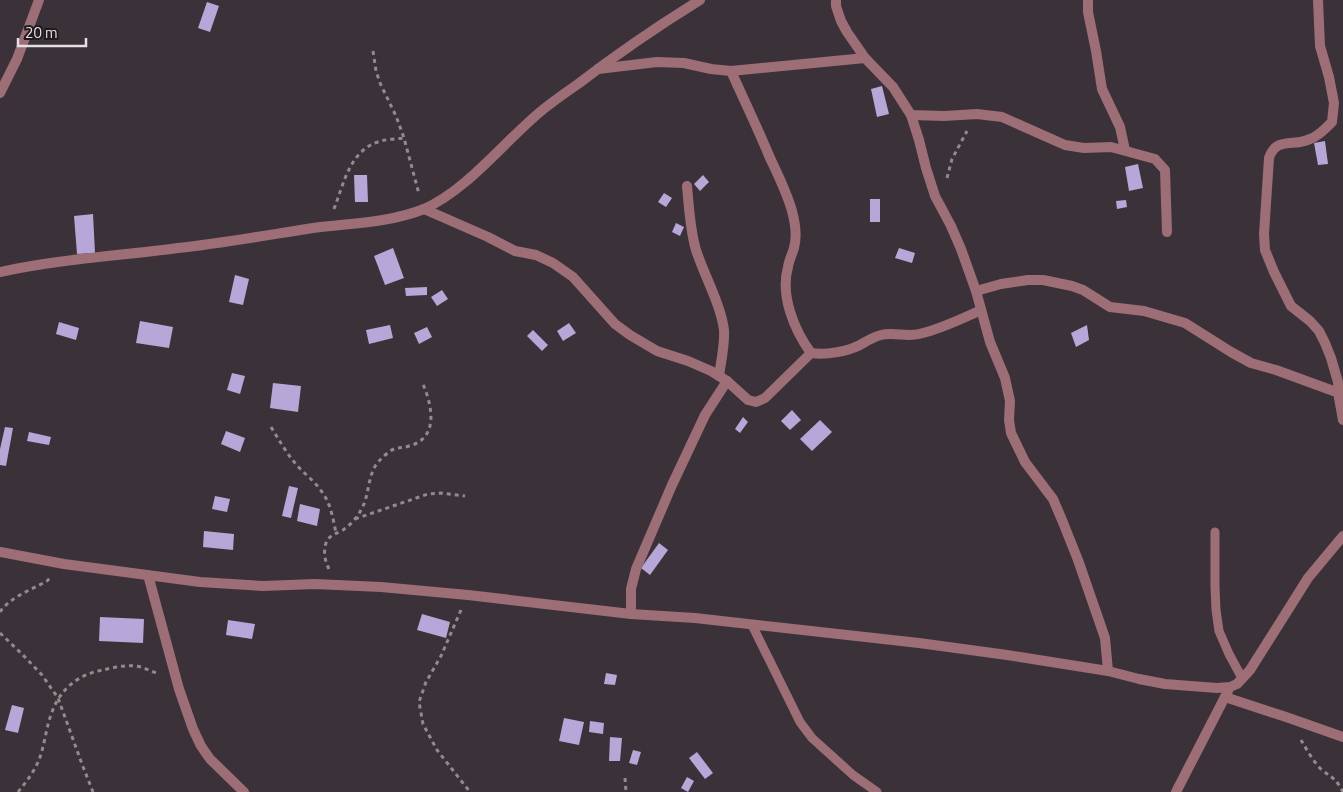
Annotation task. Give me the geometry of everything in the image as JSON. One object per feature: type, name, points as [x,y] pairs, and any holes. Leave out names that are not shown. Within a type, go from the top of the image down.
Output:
[{"type":"street","points":[[0,93],[16,59],[38,0]]},
{"type":"street","points":[[0,272],[41,264],[362,223],[393,218],[424,209],[446,197],[540,112],[657,26],[700,0]]},
{"type":"street","points":[[836,0],[841,21],[865,58],[893,87],[912,115],[935,196],[951,226],[976,291],[990,342],[1005,378],[1008,390],[1011,433],[1025,462],[1053,499],[1062,520],[1105,638],[1108,670]]},
{"type":"street","points":[[1088,0],[1088,12],[1102,89],[1120,127],[1125,150]]},
{"type":"street","points":[[1318,0],[1320,46],[1334,104],[1332,122],[1309,140],[1276,146],[1271,151],[1264,234],[1265,250],[1291,306],[1319,331],[1331,358],[1340,390],[1343,420]]},
{"type":"street","points":[[597,69],[657,62],[684,63],[731,71],[865,58]]},
{"type":"street","points":[[731,71],[782,183],[792,212],[796,234],[787,268],[788,302],[796,328],[810,352],[819,354],[837,352],[859,346],[874,337],[884,334],[917,335],[981,310]]},
{"type":"street","points":[[912,115],[980,114],[1002,117],[1065,144],[1084,148],[1111,147],[1156,158],[1165,170],[1167,232]]},
{"type":"street","points":[[630,614],[631,589],[636,569],[672,485],[723,378],[724,327],[695,248],[687,186]]},
{"type":"street","points":[[424,209],[488,237],[515,252],[536,255],[553,263],[573,277],[615,324],[630,335],[657,351],[711,371],[753,402],[758,402],[765,398],[810,352]]},
{"type":"street","points":[[976,291],[1001,284],[1028,280],[1044,280],[1072,286],[1083,290],[1110,307],[1144,311],[1185,322],[1251,363],[1340,390]]},
{"type":"street","points":[[0,552],[64,564],[200,582],[263,586],[339,584],[468,595],[630,614],[695,618],[919,643],[1108,670],[1165,684],[1217,688],[1230,687],[1237,684],[1250,670],[1308,578],[1343,536]]},
{"type":"street","points":[[148,575],[179,689],[193,730],[210,759],[244,792]]},
{"type":"street","points":[[1176,792],[1230,687]]},
{"type":"street","points":[[1225,697],[1343,737]]},
{"type":"lane","points":[[1215,532],[1215,587],[1219,631],[1242,678]]},
{"type":"lane","points":[[752,625],[800,722],[812,738],[864,784],[877,792]]},
{"type":"path","points":[[373,50],[376,71],[404,138],[424,209]]},
{"type":"path","points":[[939,202],[952,159],[980,114]]},
{"type":"path","points":[[328,226],[349,168],[355,157],[367,146],[380,141],[404,138]]},
{"type":"path","points":[[339,584],[331,573],[324,557],[326,541],[330,536],[342,530],[354,520],[362,510],[373,471],[379,461],[393,449],[410,446],[423,439],[432,414],[428,396],[422,382]]},
{"type":"path","points":[[271,427],[282,447],[322,492],[333,517],[336,533]]},
{"type":"path","points":[[354,520],[428,494],[441,493],[465,496]]},
{"type":"path","points":[[0,612],[4,606],[47,581],[64,564]]},
{"type":"path","points":[[468,595],[426,682],[420,702],[423,724],[437,750],[470,792]]},
{"type":"path","points":[[0,633],[42,676],[58,698],[93,792]]},
{"type":"path","points":[[18,792],[38,761],[52,711],[58,698],[73,681],[99,670],[121,666],[139,666],[160,674],[179,689]]},
{"type":"path","points":[[1289,718],[1299,738],[1314,760],[1323,770],[1334,777],[1343,792]]},
{"type":"path","points":[[624,778],[626,792]]},
{"type":"building","points":[[207,2],[219,6],[210,32],[198,28]]},
{"type":"building","points":[[882,86],[889,114],[877,117],[871,89]]},
{"type":"building","points":[[1325,141],[1328,164],[1318,165],[1314,143]]},
{"type":"building","points":[[1138,164],[1143,188],[1129,191],[1125,167]]},
{"type":"building","points":[[354,175],[367,175],[368,202],[355,202]]},
{"type":"building","points":[[703,175],[709,182],[700,191],[694,184]]},
{"type":"building","points":[[664,193],[672,198],[666,207],[658,202]]},
{"type":"building","points":[[870,199],[880,199],[880,222],[870,222]]},
{"type":"building","points":[[1126,200],[1127,207],[1117,209],[1116,201]]},
{"type":"building","points":[[93,214],[95,253],[77,254],[74,216]]},
{"type":"building","points":[[676,223],[684,227],[680,236],[672,232]]},
{"type":"building","points":[[393,248],[404,278],[385,285],[374,256]]},
{"type":"building","points":[[899,248],[915,253],[912,263],[895,258]]},
{"type":"building","points":[[235,275],[249,279],[243,305],[229,302]]},
{"type":"building","points":[[427,287],[427,295],[406,296],[405,288]]},
{"type":"building","points":[[442,290],[448,299],[437,306],[431,297]]},
{"type":"building","points":[[140,321],[173,327],[169,348],[136,343]]},
{"type":"building","points":[[59,322],[79,328],[76,340],[56,334]]},
{"type":"building","points":[[569,323],[576,333],[563,341],[557,331]]},
{"type":"building","points":[[390,325],[393,338],[369,344],[366,330]]},
{"type":"building","points":[[1087,325],[1089,340],[1076,347],[1071,333]]},
{"type":"building","points":[[427,327],[432,337],[419,344],[414,333]]},
{"type":"building","points":[[533,330],[548,345],[542,351],[527,336]]},
{"type":"building","points":[[232,373],[245,376],[240,394],[227,390]]},
{"type":"building","points":[[273,383],[301,386],[298,412],[270,408]]},
{"type":"building","points":[[792,410],[801,420],[790,430],[781,421]]},
{"type":"building","points":[[743,417],[748,422],[740,433],[735,429]]},
{"type":"building","points":[[820,420],[832,432],[812,451],[800,439]]},
{"type":"building","points":[[5,427],[13,428],[6,466],[0,465],[0,449]]},
{"type":"building","points":[[226,431],[245,438],[240,452],[221,444]]},
{"type":"building","points":[[29,432],[51,437],[49,445],[27,441]]},
{"type":"building","points":[[289,486],[298,488],[291,518],[282,516]]},
{"type":"building","points":[[215,496],[230,499],[227,512],[212,509]]},
{"type":"building","points":[[300,504],[320,509],[317,526],[297,521]]},
{"type":"building","points":[[204,531],[234,534],[233,550],[203,547]]},
{"type":"building","points":[[659,543],[668,550],[650,575],[641,568]]},
{"type":"building","points":[[422,614],[450,622],[446,638],[417,630]]},
{"type":"building","points":[[100,617],[144,619],[143,643],[99,641]]},
{"type":"building","points":[[228,620],[255,624],[252,639],[226,635]]},
{"type":"building","points":[[606,673],[617,675],[615,685],[604,684]]},
{"type":"building","points":[[12,705],[24,708],[18,733],[5,730]]},
{"type":"building","points":[[564,718],[584,722],[579,745],[559,741]]},
{"type":"building","points":[[590,721],[604,723],[603,734],[589,732]]},
{"type":"building","points":[[610,737],[622,738],[620,761],[609,761]]},
{"type":"building","points":[[633,750],[641,752],[637,765],[629,763]]},
{"type":"building","points":[[697,752],[713,773],[705,779],[689,758]]},
{"type":"building","points":[[687,777],[694,781],[688,792],[681,788]]}]
